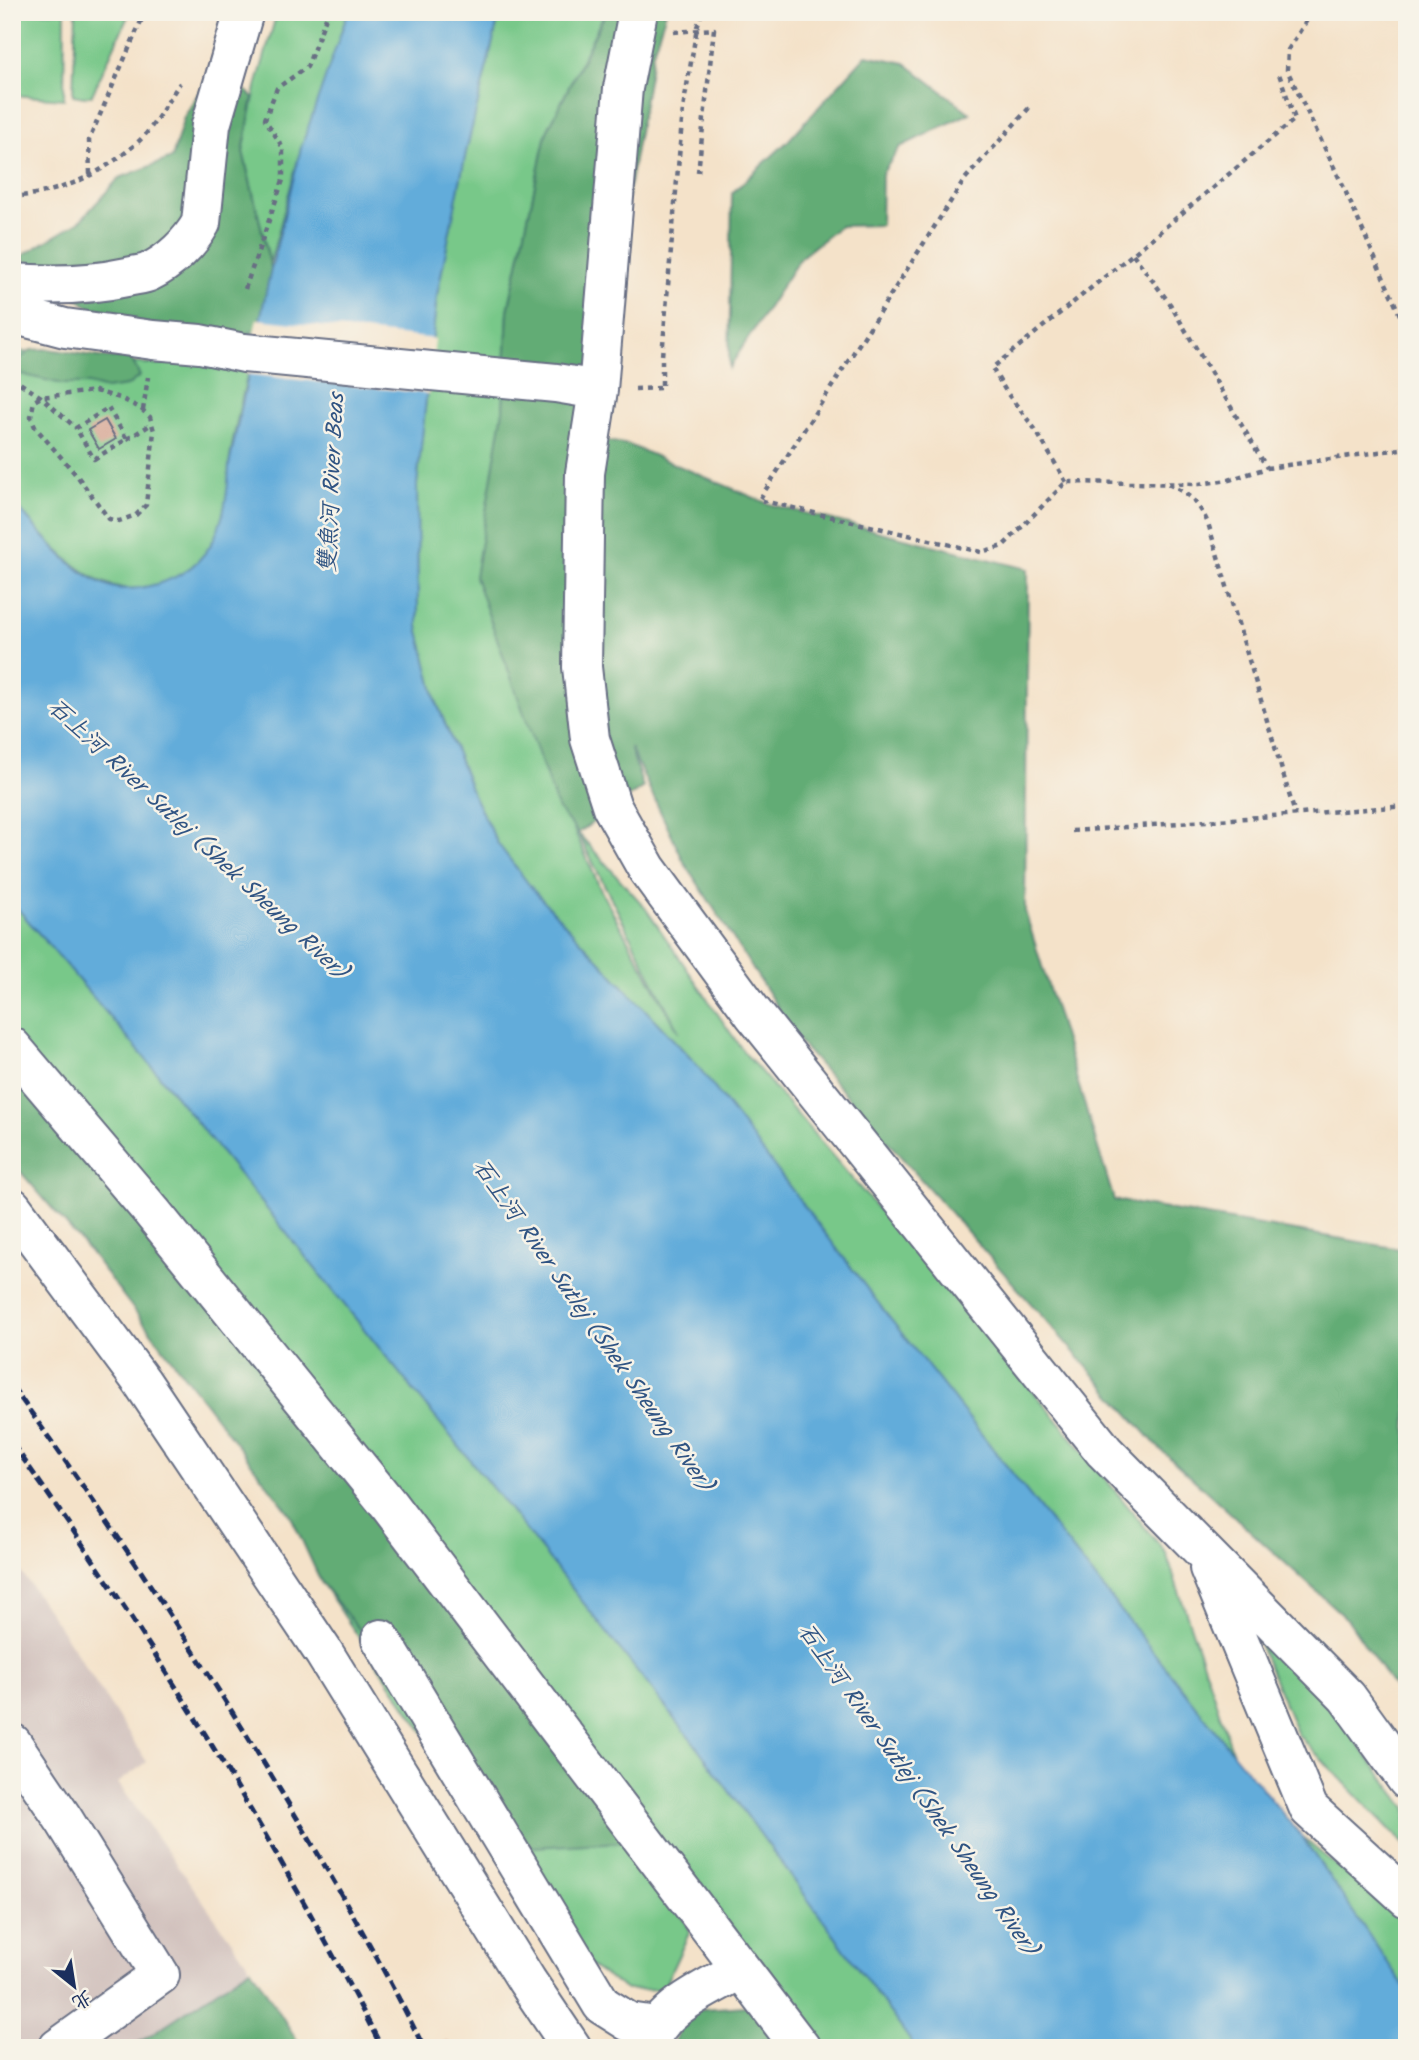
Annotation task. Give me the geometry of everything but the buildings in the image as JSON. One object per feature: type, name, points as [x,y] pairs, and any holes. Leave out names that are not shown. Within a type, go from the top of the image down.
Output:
[{"type":"street","points":[[12,284],[106,281],[148,272],[176,253],[193,237],[201,223],[211,125],[244,12]]},
{"type":"street","points":[[638,12],[623,88],[598,390],[585,473],[582,667],[590,739],[612,807],[647,869],[753,1013],[1104,1451],[1347,1697],[1407,1780]]},
{"type":"street","points":[[12,314],[65,328],[200,344],[244,354],[556,383],[598,390]]},
{"type":"street","points":[[12,1046],[152,1212],[388,1504],[801,2048]]},
{"type":"street","points":[[12,1207],[142,1382],[324,1653],[527,1981],[572,2048]]},
{"type":"street","points":[[1201,1549],[1309,1809],[1407,1898]]},
{"type":"street","points":[[381,1639],[602,2005],[652,2037],[671,2011],[741,1969]]},
{"type":"street","points":[[12,1743],[64,1820],[160,1975],[58,2048]]},
{"type":"path","points":[[90,175],[89,140],[145,12]]},
{"type":"path","points":[[245,289],[283,180],[283,148],[265,119],[277,89],[307,67],[328,12]]},
{"type":"path","points":[[598,390],[662,388],[662,356],[683,109],[702,12]]},
{"type":"path","points":[[1312,12],[1288,50],[1287,70],[1407,331]]},
{"type":"path","points":[[674,32],[715,29],[698,172]]},
{"type":"path","points":[[1066,482],[1035,429],[1007,393],[992,368],[1295,119],[1279,74]]},
{"type":"path","points":[[12,197],[48,194],[90,175],[140,139],[186,76]]},
{"type":"path","points":[[1029,108],[965,179],[759,500],[981,552],[1003,546],[1066,482],[1199,484],[1229,480],[1267,468],[1407,448]]},
{"type":"path","points":[[1133,254],[1170,304],[1267,468]]},
{"type":"path","points":[[12,378],[41,397],[76,428],[94,458],[152,424]]},
{"type":"path","points":[[95,391],[120,398],[141,408],[150,417],[154,431],[146,505],[136,515],[119,521],[109,519],[78,477],[35,427],[31,407],[34,401],[41,397],[95,391]]},
{"type":"path","points":[[76,428],[108,408],[127,439]]},
{"type":"path","points":[[1167,484],[1191,496],[1208,523],[1294,814]]},
{"type":"path","points":[[1072,831],[1407,806]]},
{"type":"shaded area","points":[[12,1559],[147,1762],[118,1783],[251,1968],[131,2048],[12,2048]]},
{"type":"green space","points":[[12,12],[65,12],[64,99],[12,95]]},
{"type":"green space","points":[[76,12],[130,12],[92,95],[84,97],[73,95]]},
{"type":"green space","points":[[277,12],[349,12],[301,148],[270,263],[243,152],[256,87]]},
{"type":"green space","points":[[500,12],[605,12],[546,134],[508,311],[503,410],[573,827],[603,895],[679,1032],[578,833],[644,906],[743,1051],[1046,1406],[1166,1553],[1233,1753],[888,1316],[696,1064],[534,891],[498,844],[474,797],[436,700],[418,627],[417,485],[437,295],[466,152]]},
{"type":"green space","points":[[606,12],[666,12],[653,52],[598,365],[596,439],[629,445],[769,504],[1028,569],[1025,911],[1114,1200],[1407,1250],[1407,1707],[1348,1620],[1159,1448],[801,1044],[684,862],[630,747],[643,787],[578,833],[558,809],[475,577],[503,410],[508,311],[546,134]]},
{"type":"green space","points":[[866,55],[905,63],[970,113],[900,147],[882,174],[881,225],[840,226],[800,258],[729,368],[732,193],[788,141]]},
{"type":"green space","points":[[216,65],[253,97],[243,152],[271,269],[258,330],[212,342],[138,342],[20,257],[80,221],[119,178],[172,158],[184,117]]},
{"type":"green space","points":[[258,330],[235,431],[224,512],[212,545],[187,570],[149,587],[125,588],[103,582],[82,571],[63,555],[12,501],[12,349],[32,354],[160,365],[210,346],[212,342]]},
{"type":"green space","points":[[48,349],[100,357],[131,358],[140,376],[127,386],[106,389],[88,384],[62,384],[20,374],[17,361],[31,350]]},
{"type":"green space","points":[[12,902],[145,1058],[495,1491],[695,1744],[916,2048],[828,2048],[12,1038]]},
{"type":"green space","points":[[12,1038],[660,1840],[532,1847],[321,1582],[290,1514],[89,1251],[12,1162]]},
{"type":"green space","points":[[321,1582],[536,1831],[645,1841],[690,1931],[663,1989],[627,1990],[576,1956]]},
{"type":"green space","points":[[1245,1611],[1330,1707],[1407,1809],[1407,1847],[1298,1735]]},
{"type":"green space","points":[[1302,1837],[1407,1925],[1407,1991]]},
{"type":"green space","points":[[251,1968],[302,2048],[131,2048]]},
{"type":"green space","points":[[791,2003],[826,2048],[671,2048],[688,2010]]},
{"type":"water","points":[[348,12],[500,12],[466,152],[437,295],[417,485],[418,627],[436,701],[474,797],[498,844],[534,891],[696,1064],[888,1316],[1302,1837],[1407,1991],[1407,2048],[916,2048],[695,1744],[495,1491],[145,1058],[12,902],[12,501],[68,561],[94,580],[115,588],[157,584],[177,576],[205,553],[221,522],[229,465],[271,269],[301,148]]},
{"type":"pier","points":[[257,319],[435,339],[429,394],[245,374]]},
{"type":"railway","points":[[12,1386],[142,1572],[264,1763],[384,1970],[424,2048]]},
{"type":"railway","points":[[12,1443],[112,1589],[208,1739],[298,1892],[382,2048]]},
{"type":"water label","name":"雙魚河 River Beas","points":[[333,483]]},
{"type":"water label","name":"石上河 River Sutlej (Shek Sheung River)","points":[[197,840]]},
{"type":"water label","name":"石上河 River Sutlej (Shek Sheung River)","points":[[592,1326]]},
{"type":"water label","name":"石上河 River Sutlej (Shek Sheung River)","points":[[917,1790]]}]
